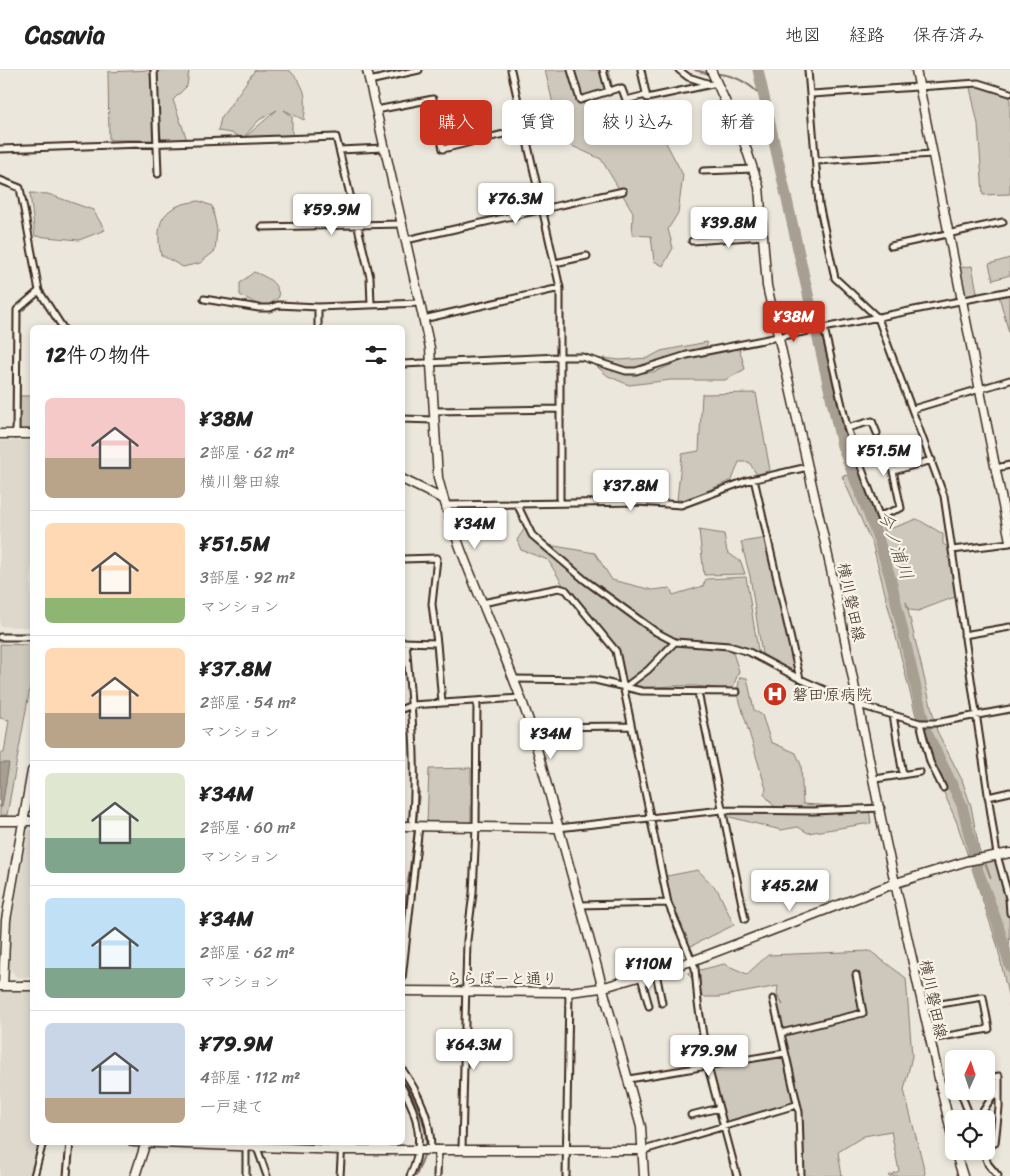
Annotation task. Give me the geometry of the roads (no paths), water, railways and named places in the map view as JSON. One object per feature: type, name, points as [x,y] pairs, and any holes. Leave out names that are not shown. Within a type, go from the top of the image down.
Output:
[{"type":"street","points":[[154,70],[158,174]]},
{"type":"street","points":[[367,70],[432,364],[435,460],[444,502],[531,727],[643,1136],[644,1176]]},
{"type":"street","points":[[369,81],[419,70]]},
{"type":"street","points":[[510,70],[517,100]]},
{"type":"street","points":[[571,70],[580,100],[622,89],[626,100],[646,95],[647,98],[714,83]]},
{"type":"street","points":[[604,70],[609,92]]},
{"type":"street","points":[[641,70],[646,95]]},
{"type":"street","points":[[679,70],[697,81],[714,83]]},
{"type":"street","name":"横川磐田線","points":[[711,70],[714,83],[754,169],[760,194],[767,286],[808,467],[875,779],[928,1039],[945,1111]]},
{"type":"street","points":[[808,70],[812,94],[819,204],[835,278],[878,318],[944,496],[997,855],[1009,898],[1010,913]]},
{"type":"street","points":[[916,70],[1010,542],[952,550]]},
{"type":"street","points":[[812,94],[978,83],[1010,93]]},
{"type":"street","points":[[376,110],[433,99],[443,149],[502,134]]},
{"type":"street","points":[[0,149],[336,137],[370,277],[371,305]]},
{"type":"street","points":[[528,145],[560,288],[560,504]]},
{"type":"street","points":[[340,150],[384,148]]},
{"type":"street","points":[[816,161],[933,154]]},
{"type":"street","points":[[703,171],[754,169]]},
{"type":"street","points":[[0,180],[20,188],[39,291],[61,325]]},
{"type":"street","points":[[406,240],[623,191]]},
{"type":"street","points":[[891,246],[1003,222]]},
{"type":"street","points":[[262,227],[402,224]]},
{"type":"street","points":[[692,241],[764,236]]},
{"type":"street","points":[[555,263],[587,256]]},
{"type":"street","points":[[423,319],[560,288]]},
{"type":"street","points":[[16,435],[17,310],[39,291]]},
{"type":"street","points":[[405,364],[582,357],[626,370],[636,371],[687,355],[963,302],[1010,291]]},
{"type":"street","points":[[204,299],[259,308],[270,308],[278,304],[318,307],[420,303]]},
{"type":"street","points":[[318,307],[318,325]]},
{"type":"street","points":[[823,328],[847,428],[880,518],[901,508],[893,471],[882,444],[856,452]]},
{"type":"street","points":[[913,409],[1010,380]]},
{"type":"street","points":[[434,411],[560,409]]},
{"type":"street","points":[[405,419],[434,420]]},
{"type":"street","points":[[847,428],[872,422],[877,433]]},
{"type":"street","points":[[0,434],[30,434]]},
{"type":"street","points":[[893,471],[932,460]]},
{"type":"street","points":[[996,468],[1010,465]]},
{"type":"street","points":[[405,481],[444,502],[560,504],[638,502],[682,505],[754,479],[808,467]]},
{"type":"street","points":[[754,479],[800,679]]},
{"type":"street","points":[[517,504],[532,535],[586,581],[656,632],[675,642],[729,646],[750,652],[800,679],[859,705],[920,723],[935,723],[1010,709]]},
{"type":"street","points":[[405,559],[437,558],[432,604],[442,703]]},
{"type":"street","points":[[482,603],[559,588],[566,590],[616,651],[668,903],[692,961],[708,1067],[737,1176]]},
{"type":"street","points":[[964,635],[1010,626]]},
{"type":"street","points":[[0,637],[30,638]]},
{"type":"street","points":[[405,642],[437,642]]},
{"type":"street","points":[[624,688],[648,670],[675,642]]},
{"type":"street","points":[[405,650],[412,705],[416,782],[416,826],[405,946]]},
{"type":"street","points":[[514,679],[595,680],[624,688],[737,692]]},
{"type":"street","points":[[698,692],[745,919]]},
{"type":"street","points":[[405,708],[412,705],[521,698]]},
{"type":"street","points":[[462,1149],[467,940],[473,893],[476,827],[477,701]]},
{"type":"street","points":[[893,715],[903,775]]},
{"type":"street","points":[[920,723],[930,762],[943,788]]},
{"type":"street","points":[[531,727],[631,726]]},
{"type":"street","points":[[875,779],[920,772]]},
{"type":"street","points":[[30,782],[6,920],[2,986],[30,986]]},
{"type":"street","points":[[988,797],[1010,792]]},
{"type":"street","points":[[405,826],[558,828],[722,810],[813,811],[880,808]]},
{"type":"street","points":[[0,821],[30,821]]},
{"type":"street","points":[[692,961],[896,883],[967,861],[1010,853]]},
{"type":"street","points":[[580,905],[668,903]]},
{"type":"street","name":"ららぽーと通り","points":[[405,991],[569,992],[601,988],[692,961]]},
{"type":"street","points":[[656,973],[662,1003]]},
{"type":"street","points":[[781,1033],[863,1013],[856,975]]},
{"type":"street","points":[[641,977],[649,1006]]},
{"type":"street","points":[[566,1176],[569,992]]},
{"type":"street","points":[[922,1007],[983,997],[989,1029],[928,1039]]},
{"type":"street","points":[[773,999],[799,1112],[801,1176]]},
{"type":"street","points":[[628,1079],[785,1053]]},
{"type":"street","points":[[405,1073],[418,1091],[427,1114],[437,1176]]},
{"type":"street","points":[[995,1077],[999,1076],[995,1143]]},
{"type":"street","points":[[939,1087],[945,1086]]},
{"type":"street","points":[[984,1110],[992,1097],[999,1092]]},
{"type":"street","points":[[405,1094],[416,1121],[420,1149],[410,1176]]},
{"type":"street","points":[[246,1176],[246,1145],[567,1151],[644,1150],[724,1128],[796,1105]]},
{"type":"street","points":[[691,1115],[719,1108]]},
{"type":"street","points":[[34,1176],[43,1145]]},
{"type":"street","points":[[67,1176],[70,1145]]},
{"type":"street","points":[[135,1176],[145,1145]]},
{"type":"street","points":[[256,1145],[267,1176]]},
{"type":"street","points":[[340,1176],[342,1146]]},
{"type":"street","points":[[958,1160],[963,1176]]},
{"type":"street","points":[[986,1160],[998,1176]]},
{"type":"waterway","points":[[695,70],[706,73]]},
{"type":"waterway","name":"今ノ浦川","points":[[758,70],[842,446],[878,538],[891,580],[926,731],[962,805],[978,871],[998,925],[1010,966]]},
{"type":"waterway","points":[[719,74],[733,77],[746,83],[764,100]]},
{"type":"waterway","points":[[416,824],[419,792]]},
{"type":"waterway","points":[[405,907],[415,829]]},
{"type":"waterway","points":[[405,1084],[415,1103],[425,1130],[426,1148]]},
{"type":"waterway","points":[[416,1176],[425,1153]]},
{"type":"place","name":"磐田原病院","points":[[775,694]]}]
